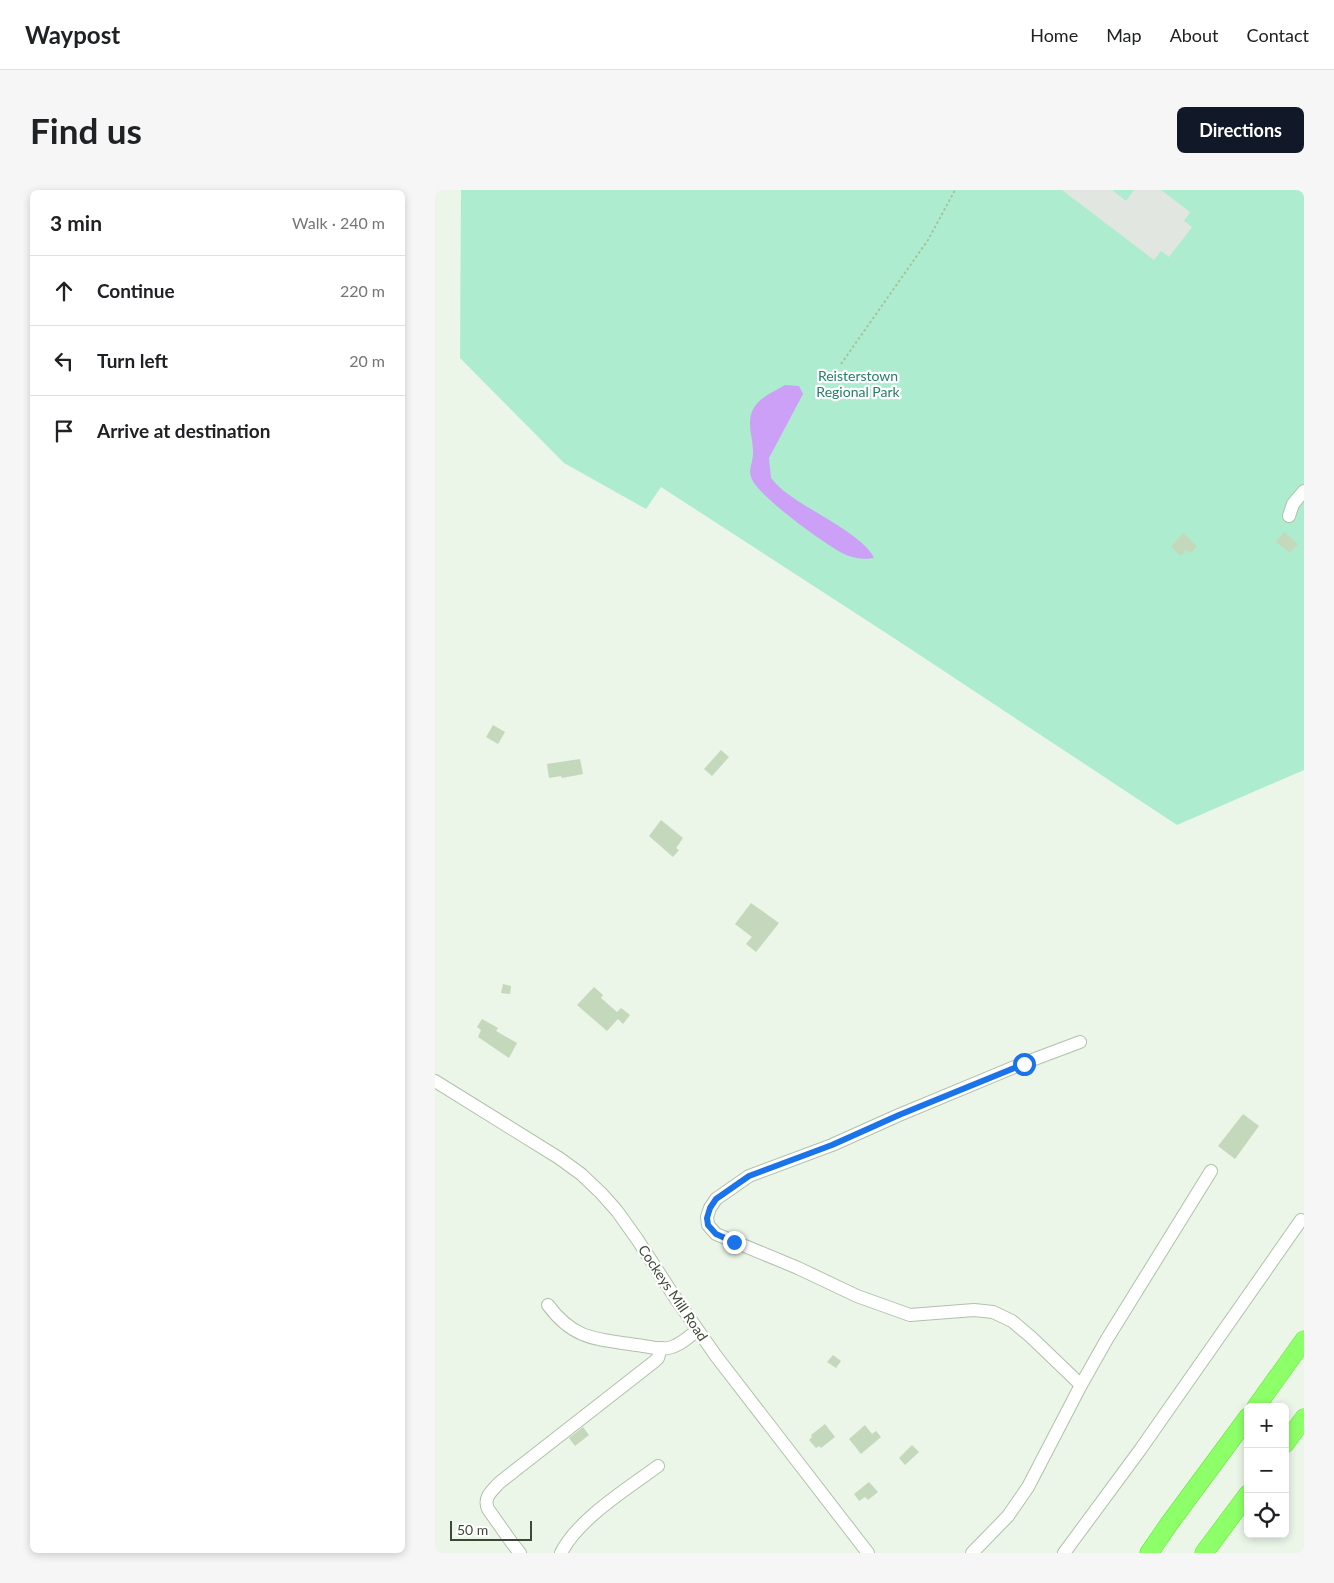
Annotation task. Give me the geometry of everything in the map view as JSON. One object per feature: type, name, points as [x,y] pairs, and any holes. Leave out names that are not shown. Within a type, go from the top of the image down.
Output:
[{"type":"highway","points":[[1258,1403],[1304,1340]]},
{"type":"highway","points":[[1289,1439],[1304,1418]]},
{"type":"highway","points":[[1149,1553],[1244,1423]]},
{"type":"highway","points":[[1204,1553],[1244,1499]]},
{"type":"street","points":[[1289,516],[1293,504],[1304,491]]},
{"type":"street","points":[[1080,1042],[908,1111],[832,1145],[749,1176],[716,1199],[710,1208],[707,1218],[708,1225],[716,1234],[798,1268],[857,1296],[910,1315],[974,1310],[993,1312],[1012,1321],[1081,1385]]},
{"type":"street","name":"Cockeys Mill Road","points":[[435,1081],[559,1158],[581,1174],[601,1193],[632,1232],[697,1330],[867,1553]]},
{"type":"street","points":[[972,1553],[1008,1516],[1028,1487],[1107,1339],[1211,1171]]},
{"type":"street","points":[[1064,1553],[1140,1450],[1301,1220]]},
{"type":"street","points":[[548,1305],[564,1324],[589,1337],[668,1348],[681,1343],[697,1330]]},
{"type":"street","points":[[521,1553],[488,1509],[486,1504],[488,1495],[499,1482],[650,1365],[658,1358],[661,1348]]},
{"type":"street","points":[[561,1553],[582,1525],[658,1466]]},
{"type":"path","points":[[841,364],[928,240],[955,190]]},
{"type":"green space","name":"Reisterstown Regional Park","points":[[461,190],[1304,190],[1304,770],[1177,825],[661,487],[646,509],[564,463],[460,358]]},
{"type":"shaded area","points":[[1062,190],[1112,190],[1126,201],[1134,190],[1161,190],[1190,212],[1184,221],[1192,227],[1169,257],[1161,251],[1154,260]]},
{"type":"shaded area","points":[[785,385],[799,386],[803,394],[769,458],[771,478],[779,487],[797,500],[860,541],[874,558],[855,558],[835,549],[778,507],[756,485],[751,477],[753,444],[750,425],[753,410],[756,404],[766,396]]},
{"type":"building","points":[[1284,532],[1298,544],[1290,553],[1276,542]]},
{"type":"building","points":[[1183,533],[1197,546],[1191,553],[1186,550],[1181,556],[1171,547]]},
{"type":"building","points":[[493,725],[505,732],[498,744],[486,737]]},
{"type":"building","points":[[721,750],[729,757],[712,776],[704,769]]},
{"type":"building","points":[[580,759],[583,774],[562,778],[561,776],[549,778],[547,764]]},
{"type":"building","points":[[661,820],[683,838],[676,848],[679,850],[673,857],[649,836]]},
{"type":"building","points":[[751,903],[779,923],[756,952],[746,944],[752,937],[735,924]]},
{"type":"building","points":[[503,984],[511,986],[510,994],[501,993]]},
{"type":"building","points":[[594,987],[603,995],[601,998],[617,1012],[621,1008],[630,1015],[623,1024],[618,1019],[607,1031],[577,1005]]},
{"type":"building","points":[[482,1019],[498,1028],[496,1031],[517,1043],[509,1058],[478,1037],[481,1030],[477,1027]]},
{"type":"building","points":[[1243,1114],[1259,1126],[1235,1159],[1218,1146]]},
{"type":"building","points":[[833,1355],[841,1361],[836,1368],[827,1362]]},
{"type":"building","points":[[825,1424],[835,1437],[821,1448],[819,1446],[816,1448],[809,1440],[812,1437],[811,1435]]},
{"type":"building","points":[[865,1425],[872,1434],[876,1431],[881,1437],[861,1454],[849,1439]]},
{"type":"building","points":[[583,1427],[589,1435],[575,1446],[569,1438]]},
{"type":"building","points":[[912,1445],[919,1452],[905,1465],[899,1458]]},
{"type":"building","points":[[869,1482],[878,1492],[868,1500],[865,1497],[859,1501],[854,1494]]},
{"type":"route","points":[[734,1242],[716,1234],[708,1225],[707,1218],[710,1208],[716,1199],[749,1176],[832,1145],[899,1115],[1024,1064]]}]
